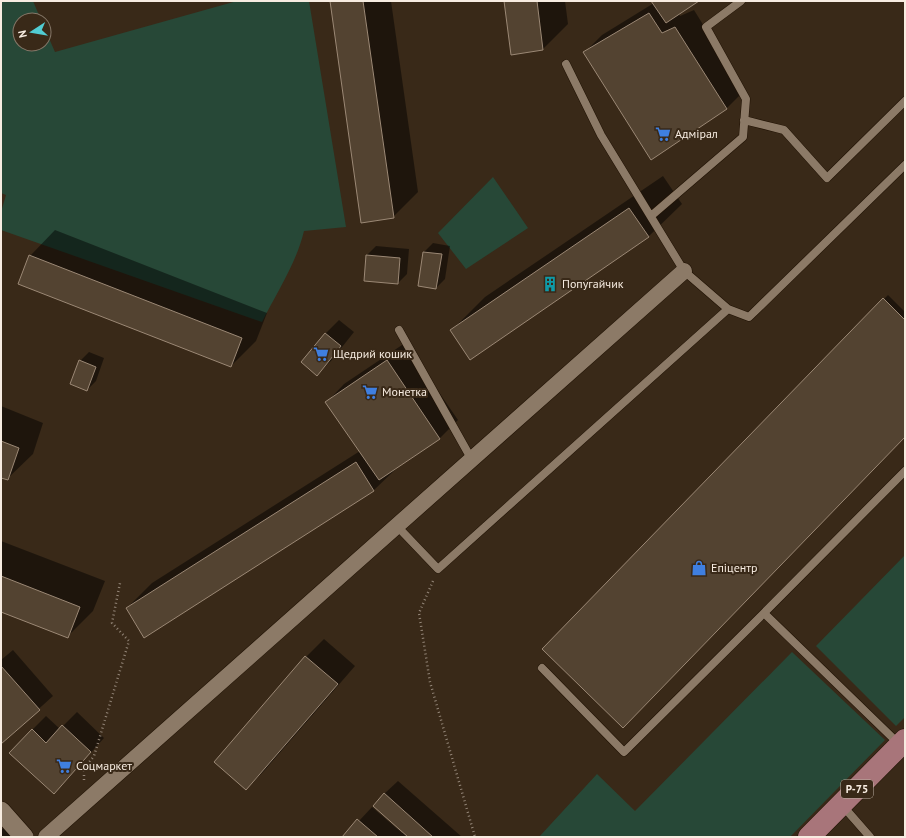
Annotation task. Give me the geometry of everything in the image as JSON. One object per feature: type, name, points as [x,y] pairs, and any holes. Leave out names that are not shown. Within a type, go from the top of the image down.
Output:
[{"type":"main road","name":"Р-75","points":[[809,837],[903,743]]},
{"type":"street","points":[[46,837],[684,271]]},
{"type":"street","points":[[1,811],[24,837]]},
{"type":"lane","points":[[651,216],[744,137],[746,99],[706,27],[741,1]]},
{"type":"lane","points":[[566,64],[600,135],[684,271],[728,309],[749,317],[905,165]]},
{"type":"lane","points":[[744,120],[784,130],[827,178],[905,102]]},
{"type":"lane","points":[[396,525],[438,569],[728,309]]},
{"type":"lane","points":[[399,330],[472,460]]},
{"type":"lane","points":[[542,668],[624,752],[905,471]]},
{"type":"lane","points":[[764,613],[903,743]]},
{"type":"lane","points":[[842,804],[870,837]]},
{"type":"path","points":[[438,569],[419,613],[430,682],[475,837]]},
{"type":"path","points":[[82,806],[84,769],[94,756],[129,641],[112,623],[120,583]]},
{"type":"green space","points":[[1,1],[33,1],[38,12],[12,12],[12,52],[52,52],[52,45],[55,52],[237,1],[309,1],[346,227],[304,231],[301,243],[286,278],[262,322],[1,230],[1,212],[6,195],[1,193]]},
{"type":"green space","points":[[493,177],[528,228],[466,269],[438,233]]},
{"type":"green space","points":[[905,555],[905,717],[896,726],[816,646]]},
{"type":"green space","points":[[792,652],[885,740],[790,837],[539,837],[597,774],[635,811]]},
{"type":"building","points":[[330,1],[363,1],[394,218],[361,223]]},
{"type":"building","points":[[504,1],[537,1],[543,50],[511,55]]},
{"type":"building","points":[[651,1],[699,1],[666,23]]},
{"type":"building","points":[[649,13],[662,33],[675,27],[727,109],[651,160],[583,52]]},
{"type":"building","name":"Попугайчик","points":[[629,208],[649,237],[470,360],[450,330]]},
{"type":"building","points":[[423,252],[442,254],[436,289],[418,286]]},
{"type":"building","points":[[29,255],[242,338],[231,367],[18,284]]},
{"type":"building","points":[[366,255],[400,258],[398,284],[364,281]]},
{"type":"building","name":"Епіцентр","points":[[883,298],[905,320],[905,437],[623,728],[542,649]]},
{"type":"building","name":"Щедрий кошик","points":[[325,333],[341,346],[317,376],[301,362]]},
{"type":"building","points":[[79,360],[96,367],[87,391],[70,384]]},
{"type":"building","points":[[387,360],[440,439],[379,480],[325,402]]},
{"type":"building","points":[[1,441],[19,448],[8,480],[1,478]]},
{"type":"building","points":[[356,462],[374,491],[144,638],[126,608]]},
{"type":"building","points":[[1,576],[80,607],[68,638],[1,612]]},
{"type":"building","points":[[305,656],[338,684],[246,790],[214,762]]},
{"type":"building","points":[[1,666],[40,710],[1,744]]},
{"type":"building","points":[[62,725],[91,752],[54,794],[9,753],[32,729],[46,743]]},
{"type":"building","points":[[384,793],[433,837],[408,837],[373,806]]},
{"type":"building","points":[[357,819],[378,837],[342,837]]},
{"type":"place","name":"Адмірал","points":[[663,134]]},
{"type":"place","name":"Попугайчик","points":[[550,284]]},
{"type":"place","name":"Щедрий кошик","points":[[321,354]]},
{"type":"place","name":"Монетка","points":[[370,392]]},
{"type":"place","name":"Епіцентр","points":[[699,568]]},
{"type":"place","name":"Соцмаркет","points":[[64,766]]}]
